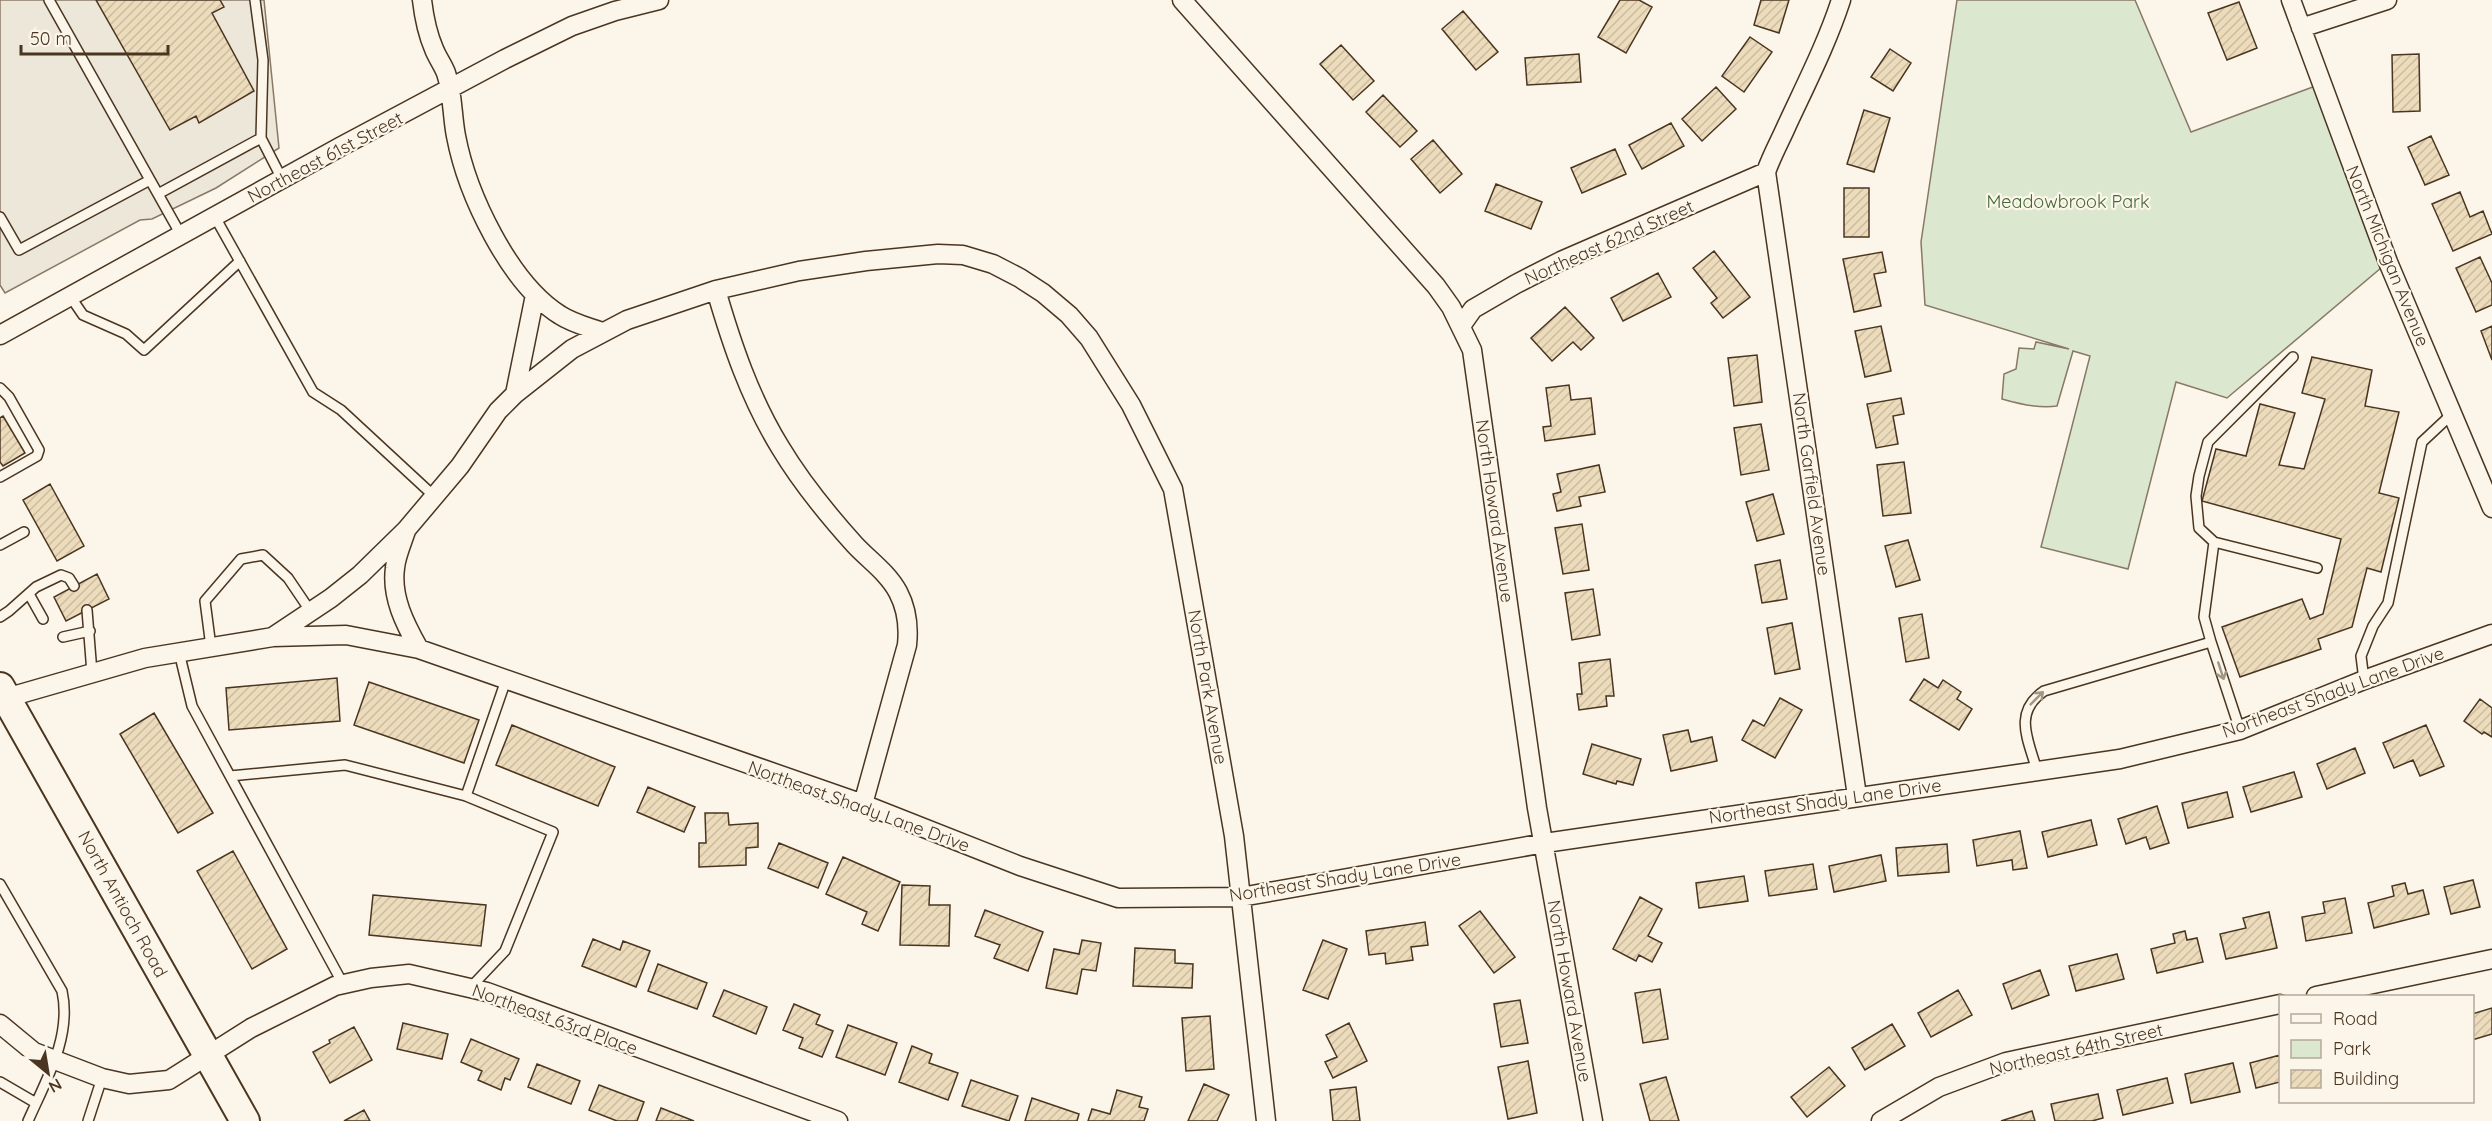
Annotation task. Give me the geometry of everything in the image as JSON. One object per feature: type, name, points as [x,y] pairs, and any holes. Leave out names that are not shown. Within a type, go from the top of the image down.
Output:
[{"type":"main road","name":"North Antioch Road","points":[[3,692],[245,1121]]},
{"type":"street","points":[[422,0],[433,48],[446,73],[456,138],[471,184],[490,228],[513,269],[535,295],[562,316],[602,332]]},
{"type":"street","name":"Northeast 61st Street","points":[[0,335],[505,59],[572,26],[615,11],[659,0]]},
{"type":"street","name":"North Howard Avenue","points":[[1182,0],[1436,286],[1461,326],[1472,350],[1537,808],[1593,1121]]},
{"type":"street","points":[[1766,172],[1772,154],[1785,131],[1834,23],[1841,0]]},
{"type":"street","name":"North Michigan Avenue","points":[[2290,0],[2377,234],[2492,508]]},
{"type":"street","points":[[2301,28],[2387,0]]},
{"type":"street","name":"Northeast 62nd Street","points":[[1461,326],[1473,309],[1561,261],[1766,172]]},
{"type":"street","name":"North Garfield Avenue","points":[[1766,172],[1857,796]]},
{"type":"street","name":"North Park Avenue","points":[[273,637],[360,575],[406,530],[460,466],[498,411],[515,394],[572,349],[602,332],[667,305],[716,290],[799,271],[938,254],[963,255],[993,264],[1043,293],[1069,315],[1089,338],[1131,405],[1173,489],[1234,836],[1266,1121]]},
{"type":"street","points":[[716,290],[732,344],[753,396],[779,446],[799,478],[834,522],[891,581],[904,605],[907,618],[907,645],[863,804]]},
{"type":"street","points":[[515,394],[535,295]]},
{"type":"street","points":[[406,530],[395,568],[396,594],[402,619],[419,649]]},
{"type":"street","name":"Northeast Shady Lane Drive","points":[[3,692],[179,652],[273,637],[346,635],[419,649],[863,804],[1020,867],[1118,898],[1241,897],[1545,843],[2120,759],[2240,730],[2364,680],[2492,634]]},
{"type":"street","points":[[2321,995],[2492,960]]},
{"type":"street","name":"Northeast 63rd Place","points":[[0,1024],[22,1044],[55,1060],[102,1078],[129,1084],[169,1080],[251,1028],[343,984],[409,974],[487,992],[838,1121]]},
{"type":"street","name":"Northeast 64th Street","points":[[1881,1121],[1939,1087],[2006,1062],[2279,1004]]},
{"type":"lane","points":[[49,0],[181,235]]},
{"type":"lane","points":[[255,0],[263,60],[261,138],[282,179]]},
{"type":"lane","points":[[158,194],[261,138]]},
{"type":"lane","points":[[0,217],[19,250],[150,180]]},
{"type":"lane","points":[[215,217],[295,364],[313,392],[341,410],[435,497]]},
{"type":"lane","points":[[70,296],[83,315],[126,334],[144,350],[240,261]]},
{"type":"lane","points":[[2293,357],[2208,442],[2196,496],[2199,528],[2214,542],[2317,567]]},
{"type":"lane","points":[[0,388],[9,398],[39,450],[37,456],[0,477]]},
{"type":"lane","points":[[2364,680],[2361,656],[2373,626],[2388,603],[2422,442],[2453,413]]},
{"type":"lane","points":[[0,545],[24,532]]},
{"type":"lane","points":[[2214,542],[2204,617],[2240,730]]},
{"type":"lane","points":[[211,647],[204,601],[241,559],[263,555],[288,578],[311,612]]},
{"type":"lane","points":[[0,617],[36,587],[61,575],[69,578],[74,586]]},
{"type":"lane","points":[[29,594],[43,619]]},
{"type":"lane","points":[[87,610],[92,673]]},
{"type":"lane","points":[[63,637],[90,631]]},
{"type":"lane","points":[[2037,771],[2024,719],[2032,699],[2044,691],[2211,642]]},
{"type":"lane","points":[[179,652],[192,705],[343,984]]},
{"type":"lane","points":[[466,796],[507,680]]},
{"type":"lane","points":[[230,776],[345,765],[466,796],[553,832],[505,951],[470,988]]},
{"type":"lane","points":[[0,884],[62,992],[65,1006],[63,1029],[55,1060],[27,1121]]},
{"type":"lane","points":[[88,1121],[102,1078]]},
{"type":"lane","points":[[0,1082],[36,1103]]},
{"type":"green space","name":"Meadowbrook Park","points":[[1957,0],[2135,0],[2191,132],[2329,81],[2388,262],[2227,398],[2176,382],[2128,569],[2041,547],[2090,356],[2073,351],[2057,406],[2036,406],[2002,399],[2004,374],[2016,369],[2019,348],[2034,349],[2036,342],[2069,349],[1925,305],[1921,242]]},
{"type":"shaded area","points":[[0,0],[264,0],[279,148],[216,188],[152,219],[140,220],[5,293],[0,285]]},
{"type":"building","points":[[96,0],[220,0],[224,7],[212,13],[254,91],[199,123],[196,116],[170,130]]},
{"type":"building","points":[[1620,0],[1639,0],[1652,7],[1626,53],[1598,37]]},
{"type":"building","points":[[1761,0],[1789,0],[1779,33],[1754,25]]},
{"type":"building","points":[[2239,2],[2257,48],[2227,60],[2208,13]]},
{"type":"building","points":[[1463,11],[1498,52],[1476,70],[1442,29]]},
{"type":"building","points":[[1750,37],[1772,52],[1744,92],[1722,76]]},
{"type":"building","points":[[1341,45],[1374,81],[1353,100],[1320,64]]},
{"type":"building","points":[[1890,49],[1911,63],[1893,91],[1871,77]]},
{"type":"building","points":[[1579,54],[1581,82],[1527,85],[1525,58]]},
{"type":"building","points":[[2419,54],[2420,111],[2393,112],[2392,55]]},
{"type":"building","points":[[1716,87],[1736,109],[1702,141],[1682,119]]},
{"type":"building","points":[[1383,95],[1417,131],[1400,147],[1366,112]]},
{"type":"building","points":[[1864,110],[1890,118],[1874,172],[1847,164]]},
{"type":"building","points":[[1671,123],[1684,146],[1642,169],[1629,145]]},
{"type":"building","points":[[2431,136],[2449,175],[2425,185],[2408,147]]},
{"type":"building","points":[[1433,140],[1462,174],[1440,193],[1411,159]]},
{"type":"building","points":[[1615,149],[1626,174],[1582,193],[1571,168]]},
{"type":"building","points":[[1496,184],[1542,202],[1531,229],[1485,211]]},
{"type":"building","points":[[1844,188],[1869,188],[1869,237],[1844,237]]},
{"type":"building","points":[[2460,192],[2470,217],[2483,211],[2492,234],[2453,251],[2432,204]]},
{"type":"building","points":[[1714,251],[1750,297],[1723,318],[1711,303],[1717,298],[1693,268]]},
{"type":"building","points":[[1882,252],[1886,272],[1874,274],[1881,306],[1854,312],[1843,259]]},
{"type":"building","points":[[2480,257],[2492,283],[2492,305],[2476,312],[2456,268]]},
{"type":"building","points":[[1658,273],[1671,297],[1623,321],[1611,298]]},
{"type":"building","points":[[1565,307],[1594,338],[1581,350],[1573,342],[1552,361],[1531,338]]},
{"type":"building","points":[[1881,326],[1891,371],[1865,377],[1855,331]]},
{"type":"building","points":[[2492,326],[2492,360],[2481,331]]},
{"type":"building","points":[[1757,355],[1762,402],[1734,406],[1728,358]]},
{"type":"building","points":[[2312,357],[2372,370],[2365,406],[2399,412],[2379,493],[2399,498],[2381,572],[2367,568],[2352,627],[2318,639],[2321,649],[2240,677],[2222,627],[2302,599],[2310,619],[2323,614],[2341,539],[2202,501],[2216,449],[2246,456],[2260,404],[2295,413],[2279,465],[2304,469],[2325,399],[2302,393]]},
{"type":"building","points":[[1569,385],[1571,400],[1591,398],[1595,434],[1545,441],[1543,427],[1551,426],[1546,388]]},
{"type":"building","points":[[1901,398],[1904,414],[1893,416],[1898,444],[1876,448],[1867,404]]},
{"type":"building","points":[[3,416],[25,453],[3,466],[0,462],[0,418]]},
{"type":"building","points":[[1761,424],[1769,470],[1741,475],[1734,428]]},
{"type":"building","points":[[1904,462],[1911,513],[1883,516],[1877,465]]},
{"type":"building","points":[[1599,465],[1605,492],[1579,497],[1581,506],[1557,511],[1553,494],[1561,492],[1557,474]]},
{"type":"building","points":[[50,484],[84,546],[57,561],[23,500]]},
{"type":"building","points":[[1773,494],[1784,534],[1757,541],[1746,502]]},
{"type":"building","points":[[1582,524],[1589,570],[1563,574],[1555,528]]},
{"type":"building","points":[[1908,540],[1920,580],[1896,587],[1885,546]]},
{"type":"building","points":[[1780,560],[1787,599],[1762,603],[1755,565]]},
{"type":"building","points":[[97,574],[109,599],[66,621],[54,597]]},
{"type":"building","points":[[1593,589],[1600,635],[1572,640],[1565,593]]},
{"type":"building","points":[[1922,614],[1929,658],[1906,662],[1899,618]]},
{"type":"building","points":[[1792,623],[1800,669],[1775,674],[1767,628]]},
{"type":"building","points":[[1610,659],[1614,696],[1606,696],[1607,706],[1579,710],[1577,694],[1582,694],[1579,663]]},
{"type":"building","points":[[337,678],[340,721],[229,730],[226,688]]},
{"type":"building","points":[[1924,679],[1938,688],[1943,680],[1961,692],[1957,699],[1972,709],[1959,730],[1910,700]]},
{"type":"building","points":[[369,682],[479,720],[464,763],[354,725]]},
{"type":"building","points":[[1780,698],[1802,710],[1775,758],[1742,740],[1753,720],[1764,726]]},
{"type":"building","points":[[2480,699],[2492,708],[2492,737],[2484,732],[2482,734],[2464,721]]},
{"type":"building","points":[[154,713],[213,813],[178,833],[120,734]]},
{"type":"building","points":[[512,725],[615,767],[598,806],[496,765]]},
{"type":"building","points":[[2426,725],[2444,766],[2420,776],[2413,760],[2394,768],[2383,743]]},
{"type":"building","points":[[1688,730],[1691,742],[1712,737],[1717,761],[1671,771],[1663,735]]},
{"type":"building","points":[[1592,744],[1641,759],[1633,785],[1617,781],[1616,784],[1583,774]]},
{"type":"building","points":[[2355,748],[2365,773],[2327,789],[2317,764]]},
{"type":"building","points":[[2294,772],[2302,797],[2251,812],[2243,787]]},
{"type":"building","points":[[648,787],[695,807],[684,832],[637,812]]},
{"type":"building","points":[[2227,792],[2233,817],[2188,828],[2182,803]]},
{"type":"building","points":[[2157,806],[2169,843],[2150,849],[2146,837],[2126,844],[2118,819]]},
{"type":"building","points":[[705,813],[728,813],[729,825],[758,823],[758,847],[746,848],[746,865],[699,867],[699,843],[706,843]]},
{"type":"building","points":[[2091,820],[2097,845],[2048,857],[2042,832]]},
{"type":"building","points":[[2020,831],[2027,868],[2013,870],[2012,860],[1977,866],[1973,840]]},
{"type":"building","points":[[779,843],[828,863],[818,888],[768,868]]},
{"type":"building","points":[[1947,844],[1949,872],[1898,876],[1896,848]]},
{"type":"building","points":[[233,851],[287,949],[252,969],[197,871]]},
{"type":"building","points":[[1881,855],[1886,881],[1834,892],[1829,866]]},
{"type":"building","points":[[843,857],[900,882],[878,931],[862,924],[867,912],[826,894]]},
{"type":"building","points":[[1813,864],[1817,889],[1769,896],[1765,871]]},
{"type":"building","points":[[1744,876],[1748,901],[1699,908],[1696,883]]},
{"type":"building","points":[[2473,880],[2480,907],[2451,914],[2444,887]]},
{"type":"building","points":[[2405,883],[2408,894],[2423,890],[2429,914],[2374,928],[2368,903],[2394,896],[2392,886]]},
{"type":"building","points":[[902,885],[930,886],[929,905],[950,905],[949,946],[900,945]]},
{"type":"building","points":[[373,895],[486,905],[481,946],[369,935]]},
{"type":"building","points":[[1640,897],[1662,909],[1648,936],[1662,943],[1652,962],[1639,955],[1636,961],[1613,949]]},
{"type":"building","points":[[2345,898],[2352,933],[2306,941],[2302,917],[2325,913],[2323,902]]},
{"type":"building","points":[[985,910],[1043,932],[1028,971],[994,958],[1000,945],[975,936]]},
{"type":"building","points":[[1480,911],[1515,957],[1494,973],[1459,926]]},
{"type":"building","points":[[2269,912],[2277,948],[2226,959],[2220,934],[2246,928],[2243,918]]},
{"type":"building","points":[[1425,922],[1428,945],[1411,947],[1413,960],[1386,964],[1385,953],[1369,955],[1366,931]]},
{"type":"building","points":[[2185,931],[2187,940],[2197,938],[2203,962],[2157,973],[2151,949],[2175,943],[2173,934]]},
{"type":"building","points":[[593,939],[620,950],[623,941],[650,951],[636,987],[582,966]]},
{"type":"building","points":[[1082,940],[1101,943],[1096,971],[1082,969],[1077,994],[1046,988],[1054,949],[1079,954]]},
{"type":"building","points":[[1323,940],[1347,949],[1328,999],[1303,990]]},
{"type":"building","points":[[1135,948],[1175,950],[1175,963],[1193,964],[1192,988],[1133,986]]},
{"type":"building","points":[[2117,954],[2124,979],[2076,991],[2069,966]]},
{"type":"building","points":[[658,964],[707,983],[697,1009],[648,991]]},
{"type":"building","points":[[2040,970],[2049,995],[2012,1009],[2003,984]]},
{"type":"building","points":[[1660,989],[1668,1039],[1643,1043],[1635,993]]},
{"type":"building","points":[[724,990],[767,1007],[756,1034],[713,1016]]},
{"type":"building","points":[[1958,990],[1972,1015],[1931,1037],[1918,1013]]},
{"type":"building","points":[[1520,1000],[1528,1043],[1501,1047],[1494,1004]]},
{"type":"building","points":[[794,1004],[820,1015],[816,1024],[833,1031],[822,1057],[799,1048],[803,1038],[783,1030]]},
{"type":"building","points":[[2492,1008],[2492,1034],[2474,1039],[2474,1013]]},
{"type":"building","points":[[1210,1016],[1214,1069],[1186,1071],[1182,1018]]},
{"type":"building","points":[[403,1023],[448,1034],[442,1059],[397,1049]]},
{"type":"building","points":[[1349,1023],[1367,1061],[1333,1078],[1325,1062],[1337,1057],[1326,1035]]},
{"type":"building","points":[[1892,1024],[1905,1046],[1865,1070],[1852,1048]]},
{"type":"building","points":[[848,1025],[897,1043],[885,1075],[836,1057]]},
{"type":"building","points":[[354,1027],[372,1060],[330,1083],[313,1052],[330,1043],[329,1040]]},
{"type":"building","points":[[471,1039],[519,1059],[510,1080],[505,1078],[501,1090],[478,1080],[482,1071],[461,1062]]},
{"type":"building","points":[[912,1046],[932,1054],[929,1063],[958,1073],[948,1100],[899,1082]]},
{"type":"building","points":[[2279,1055],[2279,1082],[2256,1088],[2250,1063]]},
{"type":"building","points":[[1528,1061],[1537,1113],[1508,1119],[1498,1067]]},
{"type":"building","points":[[2233,1063],[2240,1092],[2191,1103],[2185,1074]]},
{"type":"building","points":[[537,1064],[580,1081],[571,1104],[528,1087]]},
{"type":"building","points":[[1829,1067],[1845,1086],[1807,1117],[1791,1097]]},
{"type":"building","points":[[1666,1077],[1679,1121],[1650,1121],[1640,1084]]},
{"type":"building","points":[[2167,1078],[2173,1103],[2123,1115],[2117,1090]]},
{"type":"building","points":[[971,1080],[1018,1096],[1009,1121],[962,1106]]},
{"type":"building","points":[[1204,1084],[1229,1095],[1217,1121],[1188,1121]]},
{"type":"building","points":[[599,1085],[644,1102],[637,1121],[617,1121],[589,1110]]},
{"type":"building","points":[[1356,1087],[1360,1121],[1333,1121],[1330,1090]]},
{"type":"building","points":[[1117,1090],[1142,1097],[1139,1107],[1148,1109],[1144,1121],[1088,1121],[1092,1109],[1110,1114]]},
{"type":"building","points":[[2098,1094],[2103,1118],[2092,1121],[2055,1121],[2051,1104]]},
{"type":"building","points":[[1032,1098],[1079,1114],[1077,1121],[1025,1121]]},
{"type":"building","points":[[661,1108],[694,1121],[656,1121]]},
{"type":"building","points":[[364,1110],[370,1121],[344,1121]]},
{"type":"building","points":[[2032,1111],[2035,1121],[2001,1121]]}]
